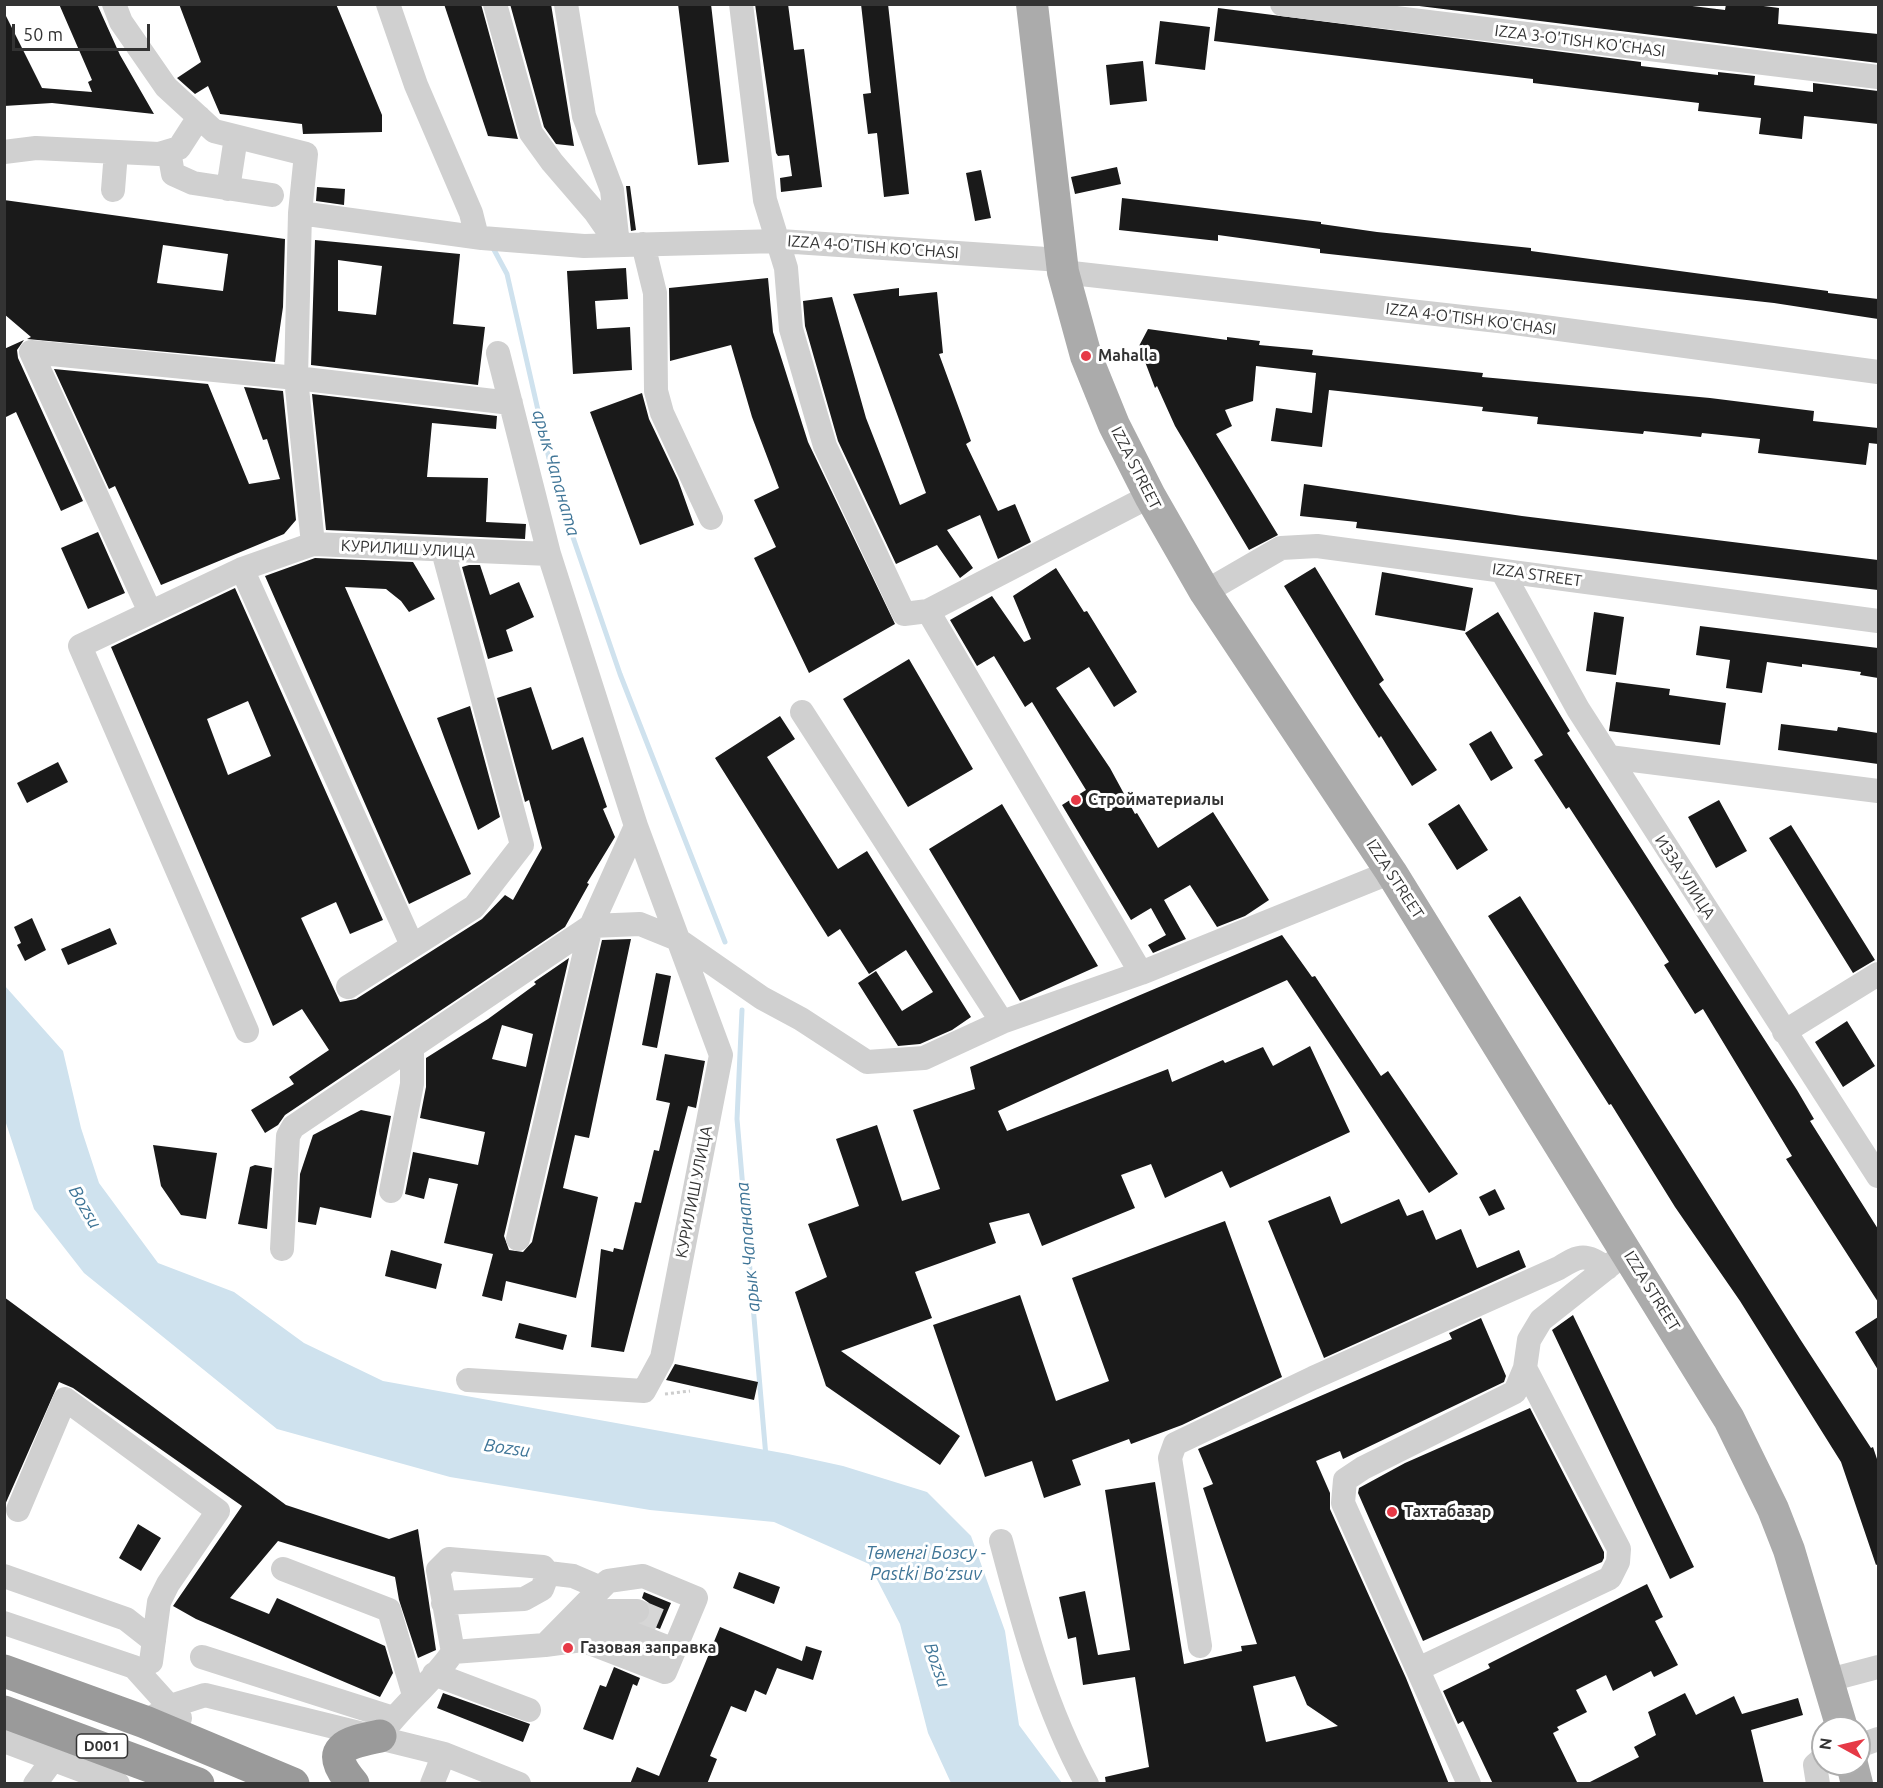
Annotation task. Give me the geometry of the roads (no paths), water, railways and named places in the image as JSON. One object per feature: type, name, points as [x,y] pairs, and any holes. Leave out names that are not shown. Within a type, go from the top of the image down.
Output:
[{"type":"highway","name":"D001","points":[[4,1671],[158,1714],[198,1745],[293,1784]]},
{"type":"highway","name":"D001","points":[[4,1712],[198,1784]]},
{"type":"highway","points":[[353,1784],[339,1765],[338,1757],[341,1749],[386,1727]]},
{"type":"main road","name":"IZZA STREET","points":[[1032,4],[1062,266],[1098,388],[1150,496],[1205,592],[1391,872],[1617,1259],[1729,1419],[1757,1474],[1789,1550],[1839,1716]]},
{"type":"street","points":[[114,4],[122,22],[166,87],[214,131],[306,154],[300,213],[296,378],[313,544],[242,569],[80,646],[247,1031]]},
{"type":"street","points":[[388,4],[416,85],[471,213],[479,238]]},
{"type":"street","points":[[495,4],[531,133],[552,162],[596,212],[632,245]]},
{"type":"street","points":[[566,4],[584,116],[632,245],[655,293],[656,391],[662,413],[711,519]]},
{"type":"street","name":"IZZA 4-O'TISH KO'CHASI","points":[[741,4],[765,200],[780,241],[1062,266],[1878,372]]},
{"type":"street","name":"IZZA 3-O'TISH KO'CHASI","points":[[1282,4],[1878,77]]},
{"type":"street","points":[[4,152],[36,148],[159,154],[179,148],[199,117]]},
{"type":"street","points":[[228,189],[236,137]]},
{"type":"street","points":[[169,151],[173,174],[193,183],[272,195]]},
{"type":"street","points":[[113,190],[116,152]]},
{"type":"street","points":[[300,213],[479,238],[584,246],[780,241],[786,268],[791,329],[825,447],[904,614],[928,611],[1150,496]]},
{"type":"street","points":[[150,612],[31,352],[296,378],[511,403]]},
{"type":"street","points":[[498,353],[549,554]]},
{"type":"street","name":"КУРИЛИШ УЛИЦА","points":[[313,544],[549,554],[636,826],[721,1055],[662,1358],[644,1391],[468,1380]]},
{"type":"street","name":"IZZA STREET","points":[[1205,592],[1281,548],[1317,546],[1878,621]]},
{"type":"street","points":[[348,987],[474,907],[522,845],[443,550]]},
{"type":"street","points":[[242,569],[412,945]]},
{"type":"street","name":"ИЗЗА УЛИЦА","points":[[1502,571],[1578,710],[1784,1032],[1876,1168]]},
{"type":"street","points":[[928,611],[1141,973]]},
{"type":"street","points":[[802,712],[1002,1022]]},
{"type":"street","points":[[1609,757],[1878,791]]},
{"type":"street","points":[[518,1239],[591,926],[636,826]]},
{"type":"street","points":[[282,1249],[288,1136],[293,1127],[591,926],[640,924],[677,939],[762,998],[801,1019],[867,1062],[924,1058],[1002,1022],[1141,973],[1391,872]]},
{"type":"street","points":[[1784,1032],[1878,974]]},
{"type":"street","points":[[391,1191],[412,1084],[412,1047]]},
{"type":"street","points":[[1200,1646],[1170,1458],[1175,1444],[1313,1378],[1559,1268],[1576,1257],[1617,1259]]},
{"type":"street","points":[[1469,1784],[1343,1503],[1345,1480],[1363,1468],[1515,1392],[1525,1368],[1529,1341],[1541,1320],[1617,1259]]},
{"type":"street","points":[[1418,1669],[1610,1578],[1618,1562],[1619,1549],[1525,1368]]},
{"type":"street","points":[[18,1510],[65,1399],[218,1511],[168,1584],[154,1656],[158,1714]]},
{"type":"street","points":[[1000,1541],[1030,1650],[1069,1750],[1087,1784]]},
{"type":"street","points":[[453,1652],[438,1570],[449,1559],[543,1567],[548,1573],[573,1576],[601,1588]]},
{"type":"street","points":[[283,1569],[389,1610],[414,1695]]},
{"type":"street","points":[[443,1603],[524,1599],[542,1589],[548,1573]]},
{"type":"street","points":[[4,1576],[126,1619],[154,1656]]},
{"type":"street","points":[[386,1727],[453,1652],[545,1646],[582,1640],[665,1672],[673,1634],[696,1598],[643,1576],[608,1581],[545,1646]]},
{"type":"street","points":[[4,1611],[154,1656]]},
{"type":"street","points":[[582,1640],[609,1611],[637,1611]]},
{"type":"street","points":[[4,1623],[134,1667],[158,1714]]},
{"type":"street","points":[[202,1658],[386,1727],[444,1754],[519,1784]]},
{"type":"street","points":[[1829,1680],[1878,1667]]},
{"type":"street","points":[[434,1674],[529,1710]]},
{"type":"street","points":[[158,1714],[205,1695],[386,1727]]},
{"type":"street","points":[[4,1741],[118,1784]]},
{"type":"street","points":[[432,1784],[444,1754]]},
{"type":"street","points":[[35,1784],[54,1758]]},
{"type":"water","name":"Төменгі Бозсу - Pastki Boʻzsuv","points":[[5,986],[63,1051],[81,1128],[99,1183],[158,1263],[234,1292],[304,1343],[383,1381],[788,1454],[843,1466],[927,1492],[971,1536],[1005,1631],[1019,1725],[1062,1783],[951,1783],[928,1733],[900,1624],[869,1564],[774,1522],[650,1510],[450,1477],[277,1429],[84,1273],[34,1209],[5,1120]]},
{"type":"waterway","name":"арык Чапаната","points":[[492,246],[507,274],[555,485],[620,674],[725,942]]},
{"type":"waterway","name":"арык Чапаната","points":[[742,1010],[737,1119],[766,1457]]},
{"type":"tunnel","points":[[637,1611],[663,1622]]},
{"type":"place","name":"Mahalla","points":[[1086,356]]},
{"type":"place","name":"Стройматериалы","points":[[1076,800]]},
{"type":"place","name":"Тахтабазар","points":[[1392,1512]]},
{"type":"place","name":"Газовая заправка","points":[[568,1648]]},
{"type":"water label","name":"Bozsu","points":[[85,1207]]},
{"type":"water label","name":"Bozsu","points":[[507,1448]]},
{"type":"water label","name":"Bozsu","points":[[937,1665]]}]
